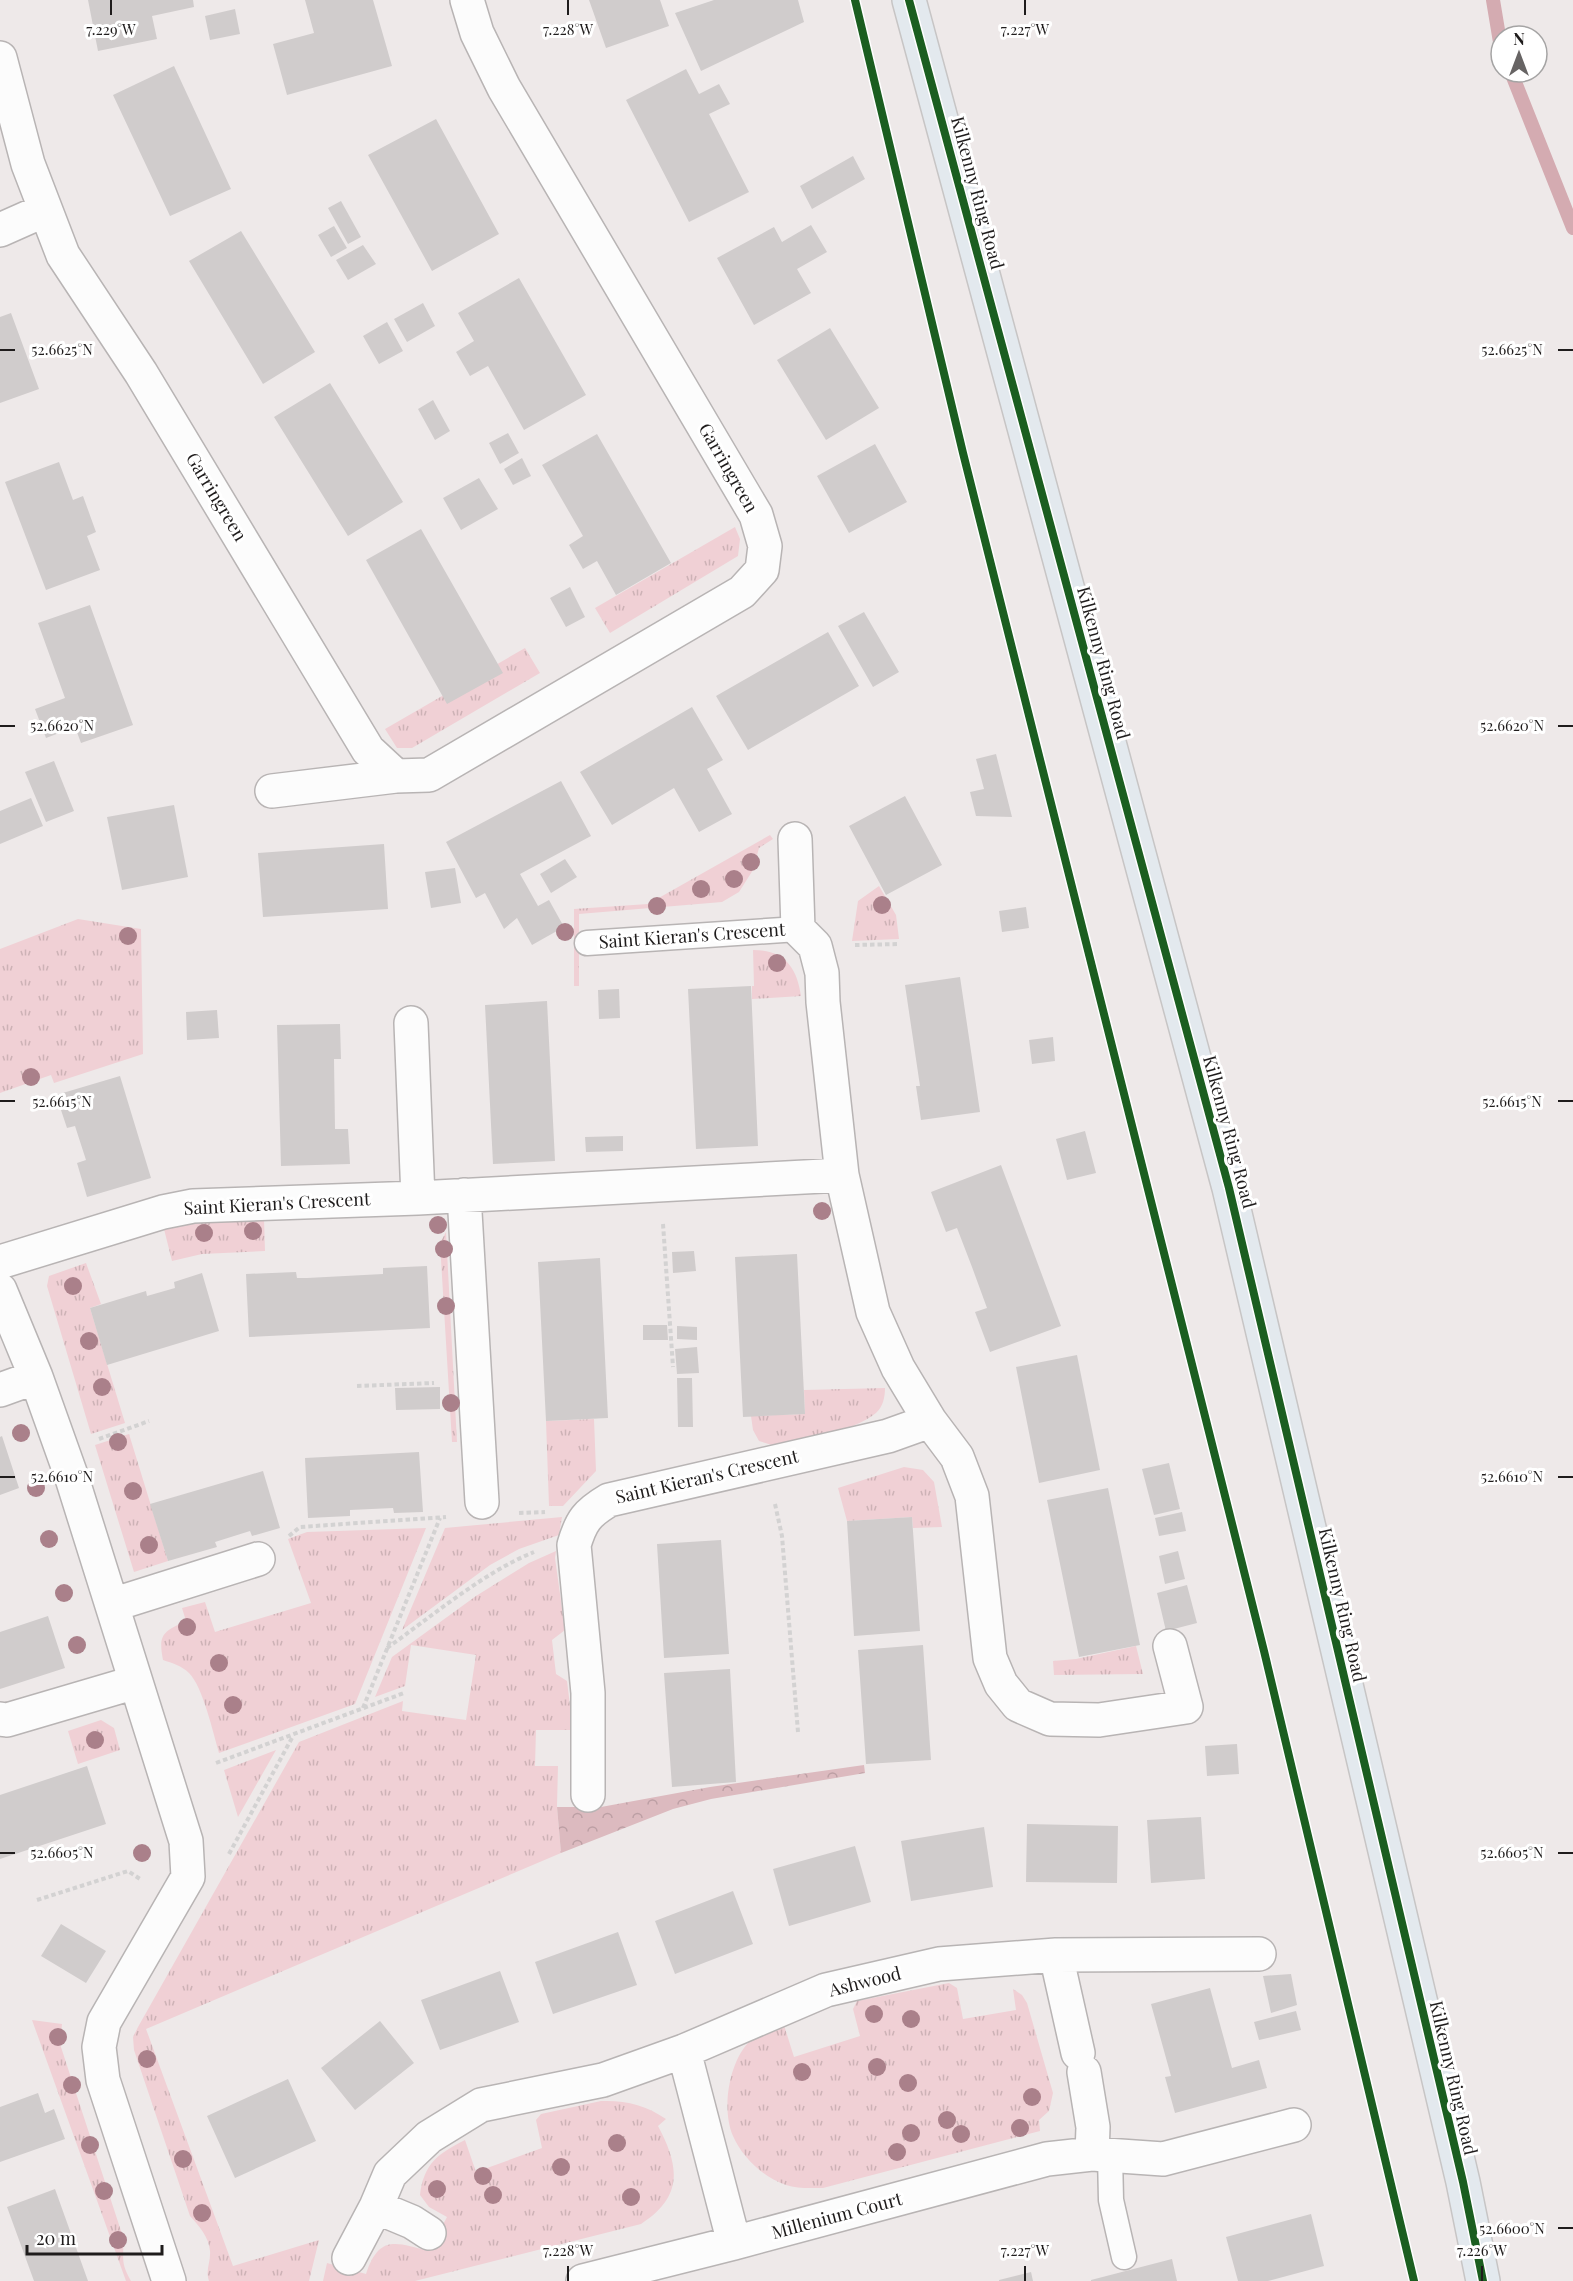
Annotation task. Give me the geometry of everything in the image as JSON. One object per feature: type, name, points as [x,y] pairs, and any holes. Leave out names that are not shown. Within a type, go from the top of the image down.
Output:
[{"type":"main road","name":"Kilkenny Ring Road","points":[[909,0],[1229,1188],[1463,2182],[1483,2281]]},
{"type":"street","name":"Garringreen","points":[[272,791],[396,776],[429,775],[742,592],[762,570],[765,546],[756,515],[504,88],[477,33],[467,0]]},
{"type":"street","name":"Garringreen","points":[[0,58],[27,164],[63,255],[141,373],[368,750],[396,776]]},
{"type":"street","points":[[0,230],[45,210]]},
{"type":"street","name":"Saint Kieran's Crescent","points":[[795,839],[798,929],[815,946],[822,973],[823,1002],[842,1175],[873,1312],[898,1368],[930,1421],[957,1457],[972,1496],[990,1658],[1001,1684],[1018,1705],[1050,1719],[1099,1720],[1185,1707],[1170,1646]]},
{"type":"street","points":[[411,1023],[418,1198]]},
{"type":"street","name":"Saint Kieran's Crescent","points":[[0,1262],[163,1212],[193,1206],[418,1198],[842,1175]]},
{"type":"street","points":[[464,1195],[482,1502]]},
{"type":"street","points":[[0,1290],[36,1377],[65,1459],[186,1841],[188,1877],[104,2022],[99,2047],[103,2080],[169,2281]]},
{"type":"street","points":[[0,1390],[36,1377]]},
{"type":"street","name":"Saint Kieran's Crescent","points":[[588,1795],[588,1693],[574,1545],[581,1523],[595,1508],[609,1500],[888,1436],[930,1421]]},
{"type":"street","points":[[112,1605],[258,1559]]},
{"type":"street","points":[[0,1719],[7,1720],[136,1682]]},
{"type":"street","name":"Ashwood","points":[[349,2258],[390,2174],[429,2137],[481,2105],[603,2080],[684,2051],[826,1990],[939,1964],[1056,1955],[1259,1954]]},
{"type":"street","points":[[1056,1955],[1101,2155],[1163,2159],[1294,2125]]},
{"type":"street","points":[[684,2051],[734,2243]]},
{"type":"street","name":"Millenium Court","points":[[583,2281],[1047,2159],[1101,2155]]},
{"type":"street","points":[[376,2206],[412,2222],[429,2233]]},
{"type":"lane","name":"Saint Kieran's Crescent","points":[[587,943],[798,929]]},
{"type":"lane","points":[[1101,2155],[1124,2257]]},
{"type":"path","points":[[664,1247],[672,1367]]},
{"type":"path","points":[[357,1386],[440,1382]]},
{"type":"path","points":[[65,1459],[89,1442],[148,1421]]},
{"type":"path","points":[[775,1503],[782,1536],[798,1732]]},
{"type":"path","points":[[300,1527],[440,1518],[363,1708]]},
{"type":"path","points":[[387,1648],[472,1587],[520,1557],[538,1550]]},
{"type":"path","points":[[216,1763],[404,1693]]},
{"type":"path","points":[[238,1836],[293,1736]]},
{"type":"path","points":[[37,1900],[128,1871],[144,1881]]},
{"type":"green space","points":[[735,527],[740,539],[738,556],[610,633],[595,608]]},
{"type":"green space","points":[[525,648],[540,673],[412,748],[397,748],[385,729]]},
{"type":"green space","points":[[770,835],[773,839],[759,848],[753,870],[739,892],[722,902],[579,914],[579,986],[574,986],[574,909],[648,904]]},
{"type":"green space","points":[[879,886],[896,915],[899,939],[852,941],[858,901]]},
{"type":"green space","points":[[78,919],[141,929],[143,1054],[54,1083],[51,1075],[0,1093],[0,949]]},
{"type":"green space","points":[[753,950],[773,953],[787,962],[796,977],[801,996],[752,999]]},
{"type":"green space","points":[[264,1219],[265,1251],[202,1254],[172,1261],[164,1229],[191,1222]]},
{"type":"green space","points":[[446,1232],[457,1442],[452,1442],[440,1243]]},
{"type":"green space","points":[[86,1263],[101,1304],[90,1308],[125,1423],[91,1434],[47,1286],[49,1276]]},
{"type":"green space","points":[[885,1388],[883,1402],[876,1413],[866,1420],[840,1430],[772,1445],[759,1441],[753,1430],[751,1416],[805,1414],[804,1390]]},
{"type":"green space","points":[[594,1419],[596,1471],[563,1506],[549,1506],[546,1421]]},
{"type":"green space","points":[[129,1434],[168,1561],[134,1572],[95,1445]]},
{"type":"green space","points":[[904,1467],[923,1470],[934,1482],[942,1527],[913,1528],[912,1517],[847,1521],[838,1488]]},
{"type":"green space","points":[[562,1517],[559,1535],[519,1549],[490,1565],[402,1630],[445,1528]]},
{"type":"green space","points":[[426,1528],[355,1704],[219,1753],[207,1711],[194,1680],[183,1668],[163,1660],[161,1644],[164,1635],[186,1621],[182,1608],[205,1602],[215,1632],[311,1603],[288,1539],[307,1532]]},
{"type":"green space","points":[[556,1551],[565,1630],[552,1640],[556,1674],[567,1681],[573,1730],[536,1730],[535,1766],[558,1766],[557,1807],[561,1853],[146,2029],[233,2266],[319,2240],[309,2281],[209,2281],[208,2241],[190,2216],[134,2050],[133,2037],[299,1742],[403,1701],[402,1711],[466,1720],[476,1655],[411,1645],[405,1686],[375,1697],[392,1657],[476,1596],[529,1563]]},
{"type":"green space","points":[[1136,1646],[1143,1674],[1054,1675],[1053,1661],[1076,1659]]},
{"type":"green space","points":[[101,1720],[114,1728],[120,1750],[78,1764],[68,1731]]},
{"type":"green space","points":[[276,1750],[238,1817],[224,1770]]},
{"type":"green space","points":[[864,1765],[865,1773],[711,1799],[673,1809],[561,1853],[557,1807],[601,1807],[710,1787]]},
{"type":"green space","points":[[949,1983],[957,1988],[963,2019],[1016,2010],[1013,1989],[1022,1995],[1027,2003],[1053,2093],[1049,2111],[1039,2120],[1040,2131],[823,2188],[799,2188],[778,2182],[762,2172],[742,2152],[729,2125],[729,2085],[737,2060],[751,2040],[783,2022],[794,2057],[860,2036],[853,2009],[857,2001]]},
{"type":"green space","points":[[32,2020],[62,2024],[60,2044],[122,2234],[123,2262],[131,2281],[126,2281]]},
{"type":"green space","points":[[601,2101],[635,2104],[666,2119],[658,2126],[671,2155],[674,2180],[671,2192],[664,2203],[655,2214],[641,2224],[415,2281],[323,2281],[327,2263],[366,2274],[377,2253],[390,2244],[407,2245],[429,2251],[447,2217],[429,2207],[420,2195],[429,2167],[447,2150],[465,2140],[476,2172],[542,2148],[536,2120],[541,2114]]},
{"type":"building","points":[[88,0],[193,0],[194,7],[152,16],[157,39],[98,51]]},
{"type":"building","points":[[305,0],[373,0],[392,66],[287,95],[273,44],[314,33]]},
{"type":"building","points":[[589,0],[660,0],[669,26],[606,48]]},
{"type":"building","points":[[714,0],[798,0],[804,22],[701,71],[675,13]]},
{"type":"building","points":[[235,9],[240,34],[210,40],[205,16]]},
{"type":"building","points":[[174,66],[231,189],[170,216],[113,95]]},
{"type":"building","points":[[686,69],[699,94],[719,84],[730,104],[709,114],[749,192],[689,222],[626,100]]},
{"type":"building","points":[[436,119],[499,234],[432,271],[368,155]]},
{"type":"building","points":[[853,156],[865,179],[812,209],[800,186]]},
{"type":"building","points":[[341,201],[361,237],[348,244],[328,208]]},
{"type":"building","points":[[811,225],[827,252],[797,269],[811,293],[754,325],[717,258],[774,227],[782,242]]},
{"type":"building","points":[[334,226],[347,248],[331,257],[318,235]]},
{"type":"building","points":[[241,231],[315,352],[263,384],[189,261]]},
{"type":"building","points":[[363,245],[376,264],[348,280],[336,260]]},
{"type":"building","points":[[519,278],[586,395],[524,430],[488,366],[470,376],[456,352],[474,341],[458,313]]},
{"type":"building","points":[[423,303],[435,326],[407,342],[394,319]]},
{"type":"building","points":[[11,313],[39,389],[0,403],[0,317]]},
{"type":"building","points":[[387,322],[403,351],[379,364],[363,336]]},
{"type":"building","points":[[830,328],[879,408],[826,440],[777,360]]},
{"type":"building","points":[[330,383],[403,502],[348,536],[274,417]]},
{"type":"building","points":[[433,400],[450,431],[435,440],[418,409]]},
{"type":"building","points":[[508,433],[519,453],[500,464],[489,443]]},
{"type":"building","points":[[597,434],[671,563],[616,595],[597,561],[583,569],[569,545],[583,536],[542,465]]},
{"type":"building","points":[[875,444],[907,502],[849,533],[817,476]]},
{"type":"building","points":[[522,458],[531,476],[513,485],[504,469]]},
{"type":"building","points":[[59,462],[73,500],[83,496],[96,532],[87,536],[100,570],[46,590],[5,482]]},
{"type":"building","points":[[479,478],[498,509],[461,530],[443,498]]},
{"type":"building","points":[[421,529],[503,673],[447,704],[366,560]]},
{"type":"building","points":[[570,587],[585,617],[566,627],[550,598]]},
{"type":"building","points":[[90,605],[133,725],[81,743],[75,727],[46,738],[35,709],[65,698],[38,623]]},
{"type":"building","points":[[864,612],[899,672],[873,687],[838,626]]},
{"type":"building","points":[[828,632],[859,686],[748,750],[716,696]]},
{"type":"building","points":[[692,707],[723,760],[707,769],[732,814],[699,832],[674,788],[612,825],[580,772]]},
{"type":"building","points":[[996,754],[1012,817],[976,816],[970,792],[984,789],[976,759]]},
{"type":"building","points":[[54,761],[74,811],[46,822],[25,772]]},
{"type":"building","points":[[561,781],[591,836],[520,874],[538,906],[549,900],[564,927],[532,945],[517,918],[504,929],[485,893],[476,898],[446,842]]},
{"type":"building","points":[[905,796],[942,865],[886,895],[849,826]]},
{"type":"building","points":[[31,798],[43,826],[0,844],[0,811]]},
{"type":"building","points":[[174,805],[188,877],[122,890],[107,817]]},
{"type":"building","points":[[384,844],[388,909],[263,917],[258,853]]},
{"type":"building","points":[[565,859],[577,877],[551,893],[540,874]]},
{"type":"building","points":[[455,868],[461,903],[431,908],[425,872]]},
{"type":"building","points":[[1026,907],[1029,928],[1002,932],[999,911]]},
{"type":"building","points":[[960,977],[980,1112],[921,1120],[916,1086],[920,1086],[905,985]]},
{"type":"building","points":[[751,986],[758,1146],[696,1149],[688,989]]},
{"type":"building","points":[[619,989],[620,1018],[599,1019],[598,990]]},
{"type":"building","points":[[547,1001],[555,1161],[493,1164],[485,1005]]},
{"type":"building","points":[[217,1010],[219,1038],[187,1040],[186,1012]]},
{"type":"building","points":[[340,1024],[341,1059],[334,1059],[335,1129],[348,1129],[350,1164],[281,1166],[277,1025]]},
{"type":"building","points":[[1053,1037],[1055,1061],[1032,1064],[1029,1040]]},
{"type":"building","points":[[120,1076],[151,1178],[87,1197],[77,1163],[86,1160],[75,1126],[67,1128],[56,1095]]},
{"type":"building","points":[[1085,1131],[1096,1173],[1067,1180],[1056,1139]]},
{"type":"building","points":[[623,1136],[623,1151],[586,1152],[585,1137]]},
{"type":"building","points":[[1001,1165],[1061,1326],[990,1352],[975,1312],[987,1308],[972,1267],[957,1228],[946,1232],[931,1192]]},
{"type":"building","points":[[694,1251],[696,1271],[673,1273],[672,1252]]},
{"type":"building","points":[[797,1254],[805,1414],[743,1417],[735,1257]]},
{"type":"building","points":[[600,1258],[608,1418],[546,1421],[538,1262]]},
{"type":"building","points":[[427,1266],[430,1328],[249,1337],[246,1274],[296,1272],[297,1278],[307,1278],[383,1274],[383,1268]]},
{"type":"building","points":[[202,1273],[219,1331],[107,1365],[90,1308],[146,1291],[147,1296],[175,1288],[174,1282]]},
{"type":"building","points":[[643,1325],[667,1325],[668,1340],[643,1340]]},
{"type":"building","points":[[677,1326],[697,1327],[697,1340],[677,1339]]},
{"type":"building","points":[[697,1347],[699,1373],[677,1374],[675,1349]]},
{"type":"building","points":[[1077,1355],[1100,1470],[1039,1483],[1016,1367]]},
{"type":"building","points":[[677,1378],[692,1378],[693,1427],[678,1427]]},
{"type":"building","points":[[440,1387],[440,1409],[396,1410],[395,1388]]},
{"type":"building","points":[[2,1436],[19,1488],[0,1495],[0,1437]]},
{"type":"building","points":[[419,1452],[423,1512],[394,1513],[393,1508],[350,1510],[350,1516],[308,1518],[305,1458]]},
{"type":"building","points":[[1169,1463],[1180,1509],[1154,1515],[1142,1469]]},
{"type":"building","points":[[263,1471],[280,1528],[252,1536],[250,1531],[215,1542],[217,1547],[168,1561],[150,1504]]},
{"type":"building","points":[[1108,1488],[1140,1645],[1079,1657],[1047,1500]]},
{"type":"building","points":[[1182,1512],[1186,1531],[1159,1536],[1155,1518]]},
{"type":"building","points":[[912,1517],[920,1631],[854,1636],[847,1521]]},
{"type":"building","points":[[721,1540],[729,1654],[664,1658],[657,1544]]},
{"type":"building","points":[[1178,1551],[1185,1579],[1165,1584],[1159,1556]]},
{"type":"building","points":[[1187,1585],[1197,1623],[1166,1631],[1157,1593]]},
{"type":"building","points":[[48,1616],[65,1668],[0,1689],[0,1632]]},
{"type":"building","points":[[923,1645],[931,1760],[866,1764],[858,1650]]},
{"type":"building","points":[[730,1669],[736,1782],[672,1787],[664,1673]]},
{"type":"building","points":[[1237,1744],[1239,1774],[1207,1776],[1205,1746]]},
{"type":"building","points":[[87,1766],[106,1824],[0,1859],[0,1795]]},
{"type":"building","points":[[1201,1817],[1205,1879],[1151,1883],[1147,1820]]},
{"type":"building","points":[[1027,1824],[1118,1826],[1117,1883],[1026,1882]]},
{"type":"building","points":[[984,1827],[993,1887],[911,1901],[901,1841]]},
{"type":"building","points":[[855,1846],[871,1902],[789,1926],[773,1869]]},
{"type":"building","points":[[733,1891],[753,1944],[675,1974],[655,1921]]},
{"type":"building","points":[[61,1924],[106,1951],[86,1983],[41,1956]]},
{"type":"building","points":[[618,1932],[637,1985],[553,2014],[535,1962]]},
{"type":"building","points":[[500,1971],[519,2022],[440,2050],[421,2000]]},
{"type":"building","points":[[1291,1974],[1297,2005],[1271,2013],[1263,1976]]},
{"type":"building","points":[[1210,1988],[1232,2068],[1259,2060],[1267,2088],[1175,2113],[1165,2077],[1171,2076],[1151,2004]]},
{"type":"building","points":[[1296,2011],[1301,2030],[1259,2040],[1254,2022]]},
{"type":"building","points":[[380,2021],[414,2063],[355,2110],[321,2068]]},
{"type":"building","points":[[288,2079],[316,2141],[235,2178],[207,2116]]},
{"type":"building","points":[[38,2093],[45,2113],[54,2109],[65,2139],[0,2162],[0,2107]]},
{"type":"building","points":[[55,2189],[88,2281],[34,2281],[7,2207]]},
{"type":"building","points":[[1311,2214],[1324,2266],[1268,2281],[1238,2281],[1226,2237]]},
{"type":"building","points":[[1172,2259],[1177,2281],[1091,2281],[1091,2280]]},
{"type":"building","points":[[1031,2272],[1033,2281],[999,2281],[999,2280]]},
{"type":"waterway","points":[[1493,0],[1497,24]]},
{"type":"waterway","points":[[1516,84],[1573,228]]},
{"type":"cycle path","points":[[855,0],[963,453],[1264,1651],[1414,2281]]},
{"type":"cycle path","points":[[909,0],[1229,1188],[1463,2182],[1483,2281]]}]
